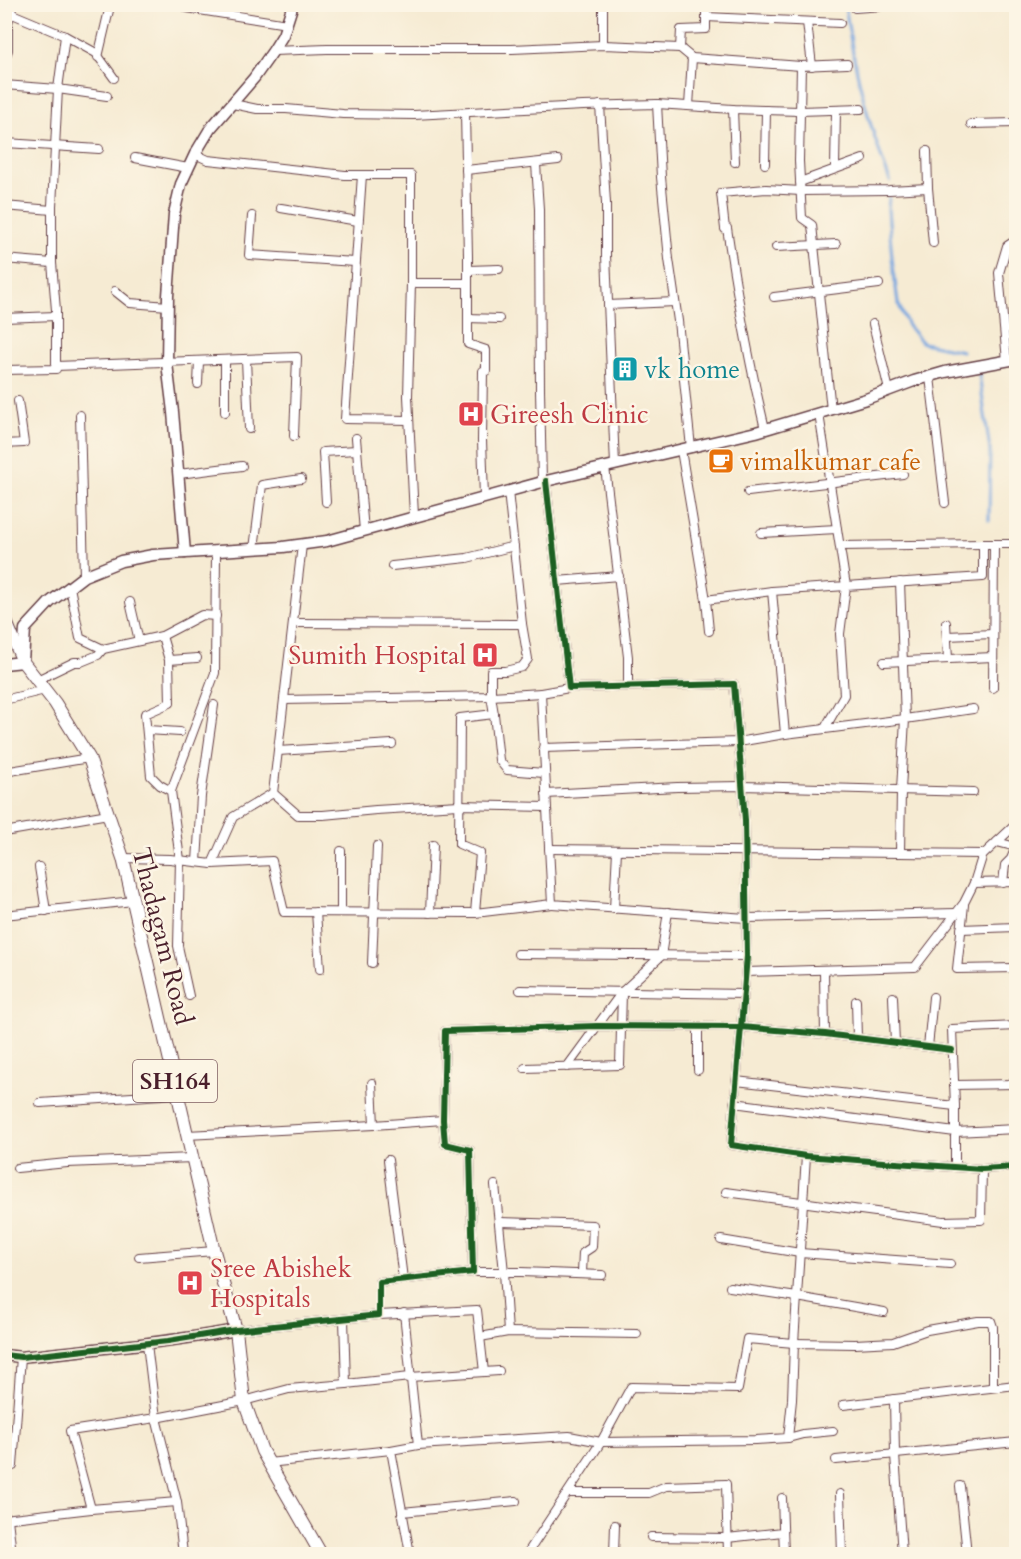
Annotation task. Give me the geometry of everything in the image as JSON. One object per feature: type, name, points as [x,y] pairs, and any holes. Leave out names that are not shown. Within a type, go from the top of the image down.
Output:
[{"type":"main road","points":[[185,553],[167,363],[174,214],[181,184],[195,154],[210,129],[254,78],[273,51],[283,35],[293,4]]},
{"type":"main road","points":[[4,664],[23,662],[25,629],[50,602],[84,576],[121,561],[153,555],[254,549],[327,541],[508,490],[765,429],[819,414],[945,372],[1012,360]]},
{"type":"main road","name":"Thadagam Road","points":[[4,617],[23,662],[55,703],[89,758],[123,858],[214,1251],[236,1330],[244,1401],[268,1463],[321,1554]]},
{"type":"main road","points":[[4,1355],[21,1357],[147,1344],[236,1330]]},
{"type":"street","points":[[603,4],[603,45]]},
{"type":"street","points":[[680,48],[681,30],[706,29],[706,4]]},
{"type":"street","points":[[855,8],[910,4]]},
{"type":"street","points":[[98,57],[110,6]]},
{"type":"street","points":[[187,8],[286,24]]},
{"type":"street","points":[[4,61],[8,51],[9,10],[96,53],[114,78]]},
{"type":"street","points":[[706,17],[840,23]]},
{"type":"street","points":[[807,22],[812,66]]},
{"type":"street","points":[[56,366],[52,210],[58,89],[65,36]]},
{"type":"street","points":[[273,51],[512,49],[603,45],[680,48],[692,58],[801,66],[847,64]]},
{"type":"street","points":[[688,106],[692,58]]},
{"type":"street","points":[[801,66],[799,161],[802,218],[812,225],[831,410]]},
{"type":"street","points":[[4,85],[107,96]]},
{"type":"street","points":[[233,104],[257,109],[414,115],[657,104],[800,111],[861,109]]},
{"type":"street","points":[[657,104],[661,177],[675,302],[686,449],[710,631]]},
{"type":"street","points":[[600,105],[606,203],[610,466],[628,657],[627,686]]},
{"type":"street","points":[[733,109],[735,162]]},
{"type":"street","points":[[765,164],[766,110]]},
{"type":"street","points":[[835,169],[836,110]]},
{"type":"street","points":[[465,113],[468,344],[486,350],[486,371],[483,371],[482,440],[484,497]]},
{"type":"street","points":[[970,124],[1017,123]]},
{"type":"street","points":[[6,143],[99,149]]},
{"type":"street","points":[[927,151],[933,243]]},
{"type":"street","points":[[195,154],[208,160],[345,175],[411,175],[408,396],[414,516]]},
{"type":"street","points":[[135,158],[188,168]]},
{"type":"street","points":[[800,186],[835,169],[863,159]]},
{"type":"street","points":[[466,170],[558,160]]},
{"type":"street","points":[[536,164],[539,209],[540,378],[544,481],[569,688]]},
{"type":"street","points":[[362,175],[345,419],[409,420]]},
{"type":"street","points":[[765,429],[738,303],[721,193],[800,186],[889,190],[928,188]]},
{"type":"street","points":[[4,206],[52,210]]},
{"type":"street","points":[[282,208],[358,221]]},
{"type":"street","points":[[252,216],[249,255],[355,262]]},
{"type":"street","points":[[1012,360],[999,273],[1008,246],[1017,240]]},
{"type":"street","points":[[776,247],[837,244]]},
{"type":"street","points":[[4,259],[52,263]]},
{"type":"street","points":[[468,270],[499,269]]},
{"type":"street","points":[[411,283],[468,284]]},
{"type":"street","points":[[774,297],[879,284]]},
{"type":"street","points":[[115,291],[130,303],[168,306]]},
{"type":"street","points":[[608,304],[675,302]]},
{"type":"street","points":[[4,318],[56,316]]},
{"type":"street","points":[[468,318],[499,319]]},
{"type":"street","points":[[873,324],[889,390]]},
{"type":"street","points":[[4,370],[297,357],[294,436]]},
{"type":"street","points":[[246,359],[249,429]]},
{"type":"street","points":[[225,360],[225,412]]},
{"type":"street","points":[[198,384],[199,362]]},
{"type":"street","points":[[930,377],[945,503]]},
{"type":"street","points":[[4,444],[24,442],[18,401]]},
{"type":"street","points":[[819,414],[846,586],[840,634],[844,695],[825,728]]},
{"type":"street","points":[[80,415],[84,576]]},
{"type":"street","points":[[356,438],[364,531]]},
{"type":"street","points":[[326,502],[323,452],[357,450]]},
{"type":"street","points":[[179,474],[242,466]]},
{"type":"street","points":[[748,492],[903,474]]},
{"type":"street","points":[[254,549],[262,484],[301,479]]},
{"type":"street","points":[[508,490],[522,624],[528,659],[522,667],[491,672],[491,696],[499,760],[507,770],[544,773]]},
{"type":"street","points":[[761,533],[837,529]]},
{"type":"street","points":[[706,600],[772,591],[983,577],[983,544]]},
{"type":"street","points":[[993,688],[994,544]]},
{"type":"street","points":[[840,546],[1017,544]]},
{"type":"street","points":[[273,793],[302,545]]},
{"type":"street","points":[[392,566],[467,558],[514,546]]},
{"type":"street","points":[[189,996],[178,946],[180,860],[171,791],[215,673],[216,552]]},
{"type":"street","points":[[557,581],[619,576]]},
{"type":"street","points":[[900,582],[905,719],[900,853]]},
{"type":"street","points":[[69,587],[80,638],[103,649]]},
{"type":"street","points":[[772,591],[785,734]]},
{"type":"street","points":[[130,602],[139,641]]},
{"type":"street","points":[[4,700],[41,685],[74,662],[81,662],[98,655],[103,649],[162,636],[202,615],[216,616]]},
{"type":"street","points":[[293,623],[522,624]]},
{"type":"street","points":[[946,623],[948,659]]},
{"type":"street","points":[[947,636],[993,634]]},
{"type":"street","points":[[162,636],[169,660],[170,703],[145,714],[151,776],[171,791]]},
{"type":"street","points":[[884,662],[993,657]]},
{"type":"street","points":[[169,660],[197,658]]},
{"type":"street","points":[[284,700],[491,696],[541,693],[569,688],[734,684],[745,820],[747,956],[731,1145],[806,1156],[982,1169],[1017,1167]]},
{"type":"street","points":[[541,693],[552,904]]},
{"type":"street","points":[[197,862],[201,796],[214,705]]},
{"type":"street","points":[[543,748],[738,742],[973,709]]},
{"type":"street","points":[[475,913],[480,853],[459,844],[460,717],[494,714]]},
{"type":"street","points":[[147,730],[180,732]]},
{"type":"street","points":[[278,751],[392,744]]},
{"type":"street","points":[[4,771],[89,758]]},
{"type":"street","points":[[546,794],[742,786],[973,792]]},
{"type":"street","points":[[273,793],[298,814],[323,815],[459,806],[546,807]]},
{"type":"street","points":[[212,864],[233,817],[273,793]]},
{"type":"street","points":[[4,831],[108,814]]},
{"type":"street","points":[[746,972],[915,967],[964,903],[974,884],[983,855],[1013,827]]},
{"type":"street","points":[[997,842],[1016,847],[1011,859],[1005,865],[1003,883]]},
{"type":"street","points":[[430,913],[433,845]]},
{"type":"street","points":[[372,963],[378,846]]},
{"type":"street","points":[[549,849],[983,855]]},
{"type":"street","points":[[614,909],[617,849]]},
{"type":"street","points":[[341,850],[341,912]]},
{"type":"street","points":[[123,858],[180,860],[212,864],[272,861],[284,912],[475,913],[552,904],[746,918],[956,913]]},
{"type":"street","points":[[39,867],[46,911]]},
{"type":"street","points":[[974,884],[1017,882]]},
{"type":"street","points":[[4,915],[133,901]]},
{"type":"street","points":[[964,903],[957,969],[1017,968]]},
{"type":"street","points":[[316,912],[320,969]]},
{"type":"street","points":[[567,1066],[622,992],[661,956],[668,912]]},
{"type":"street","points":[[962,929],[1017,927]]},
{"type":"street","points":[[518,954],[747,956]]},
{"type":"street","points":[[824,971],[825,1034]]},
{"type":"street","points":[[520,990],[744,994]]},
{"type":"street","points":[[525,1068],[620,1065],[622,992]]},
{"type":"street","points":[[893,997],[895,1043]]},
{"type":"street","points":[[928,1047],[933,997]]},
{"type":"street","points":[[856,1001],[857,1038]]},
{"type":"street","points":[[473,1272],[470,1150],[446,1144],[443,1120],[445,1031],[597,1026],[741,1027],[825,1034],[952,1050]]},
{"type":"street","points":[[955,1167],[952,1029],[1017,1026]]},
{"type":"street","points":[[698,1027],[698,1070]]},
{"type":"street","points":[[736,1081],[955,1107]]},
{"type":"street","points":[[372,1083],[374,1125]]},
{"type":"street","points":[[954,1085],[1017,1084]]},
{"type":"street","points":[[40,1103],[178,1094]]},
{"type":"street","points":[[734,1103],[955,1132],[1017,1129]]},
{"type":"street","points":[[187,1135],[443,1120]]},
{"type":"street","points":[[788,1438],[806,1156]]},
{"type":"street","points":[[17,1168],[68,1163],[193,1158]]},
{"type":"street","points":[[388,1160],[403,1279]]},
{"type":"street","points":[[726,1192],[943,1221],[981,1220],[982,1169]]},
{"type":"street","points":[[495,1185],[508,1332]]},
{"type":"street","points":[[499,1222],[593,1226],[592,1247],[583,1253],[582,1274]]},
{"type":"street","points":[[721,1240],[800,1253],[950,1264]]},
{"type":"street","points":[[139,1257],[214,1251]]},
{"type":"street","points":[[379,1315],[379,1282],[473,1272],[602,1275]]},
{"type":"street","points":[[730,1287],[884,1312]]},
{"type":"street","points":[[236,1330],[379,1315],[477,1310],[484,1372]]},
{"type":"street","points":[[404,1313],[418,1445]]},
{"type":"street","points":[[344,1318],[346,1384]]},
{"type":"street","points":[[527,1554],[602,1442],[631,1387],[738,1389],[747,1338],[794,1343],[893,1342],[927,1330],[978,1321],[991,1321],[993,1327],[993,1387]]},
{"type":"street","points":[[480,1337],[508,1332],[637,1334]]},
{"type":"street","points":[[147,1344],[156,1418],[177,1502],[183,1554]]},
{"type":"street","points":[[4,1466],[13,1466],[21,1357]]},
{"type":"street","points":[[91,1509],[70,1431],[156,1418],[244,1401],[289,1389],[499,1371]]},
{"type":"street","points":[[843,1405],[1017,1385]]},
{"type":"street","points":[[894,1399],[895,1455],[902,1554]]},
{"type":"street","points":[[268,1463],[418,1445],[569,1436],[602,1442],[756,1440],[833,1431]]},
{"type":"street","points":[[836,1460],[1017,1442]]},
{"type":"street","points":[[391,1450],[410,1554]]},
{"type":"street","points":[[568,1493],[649,1493],[666,1486],[726,1484],[728,1554]]},
{"type":"street","points":[[960,1486],[968,1554]]},
{"type":"street","points":[[840,1494],[842,1554]]},
{"type":"street","points":[[782,1498],[784,1554]]},
{"type":"street","points":[[402,1512],[516,1501]]},
{"type":"street","points":[[12,1554],[6,1519],[177,1502]]},
{"type":"street","points":[[614,1554],[615,1525]]},
{"type":"street","points":[[651,1537],[727,1538],[783,1532]]},
{"type":"waterway","points":[[845,4],[862,94],[890,181]]},
{"type":"waterway","points":[[889,197],[892,258],[898,303],[908,326],[923,343],[962,351]]},
{"type":"waterway","points":[[979,374],[990,450],[989,520]]},
{"type":"cycle path","points":[[546,481],[569,688],[734,684],[745,820],[747,956],[731,1145],[806,1156],[896,1163],[982,1169],[1016,1167]]},
{"type":"cycle path","points":[[4,1355],[21,1357],[379,1315],[379,1282],[473,1272],[470,1150],[445,1144],[443,1120],[445,1031],[597,1026],[741,1027],[825,1034],[952,1050]]},
{"type":"place","name":"vk home","points":[[625,369]]},
{"type":"place","name":"Gireesh Clinic","points":[[471,414]]},
{"type":"place","name":"vimalkumar cafe","points":[[721,461]]},
{"type":"place","name":"Sumith Hospital","points":[[485,655]]},
{"type":"place","name":"Sree Abishek Hospitals","points":[[190,1283]]}]
